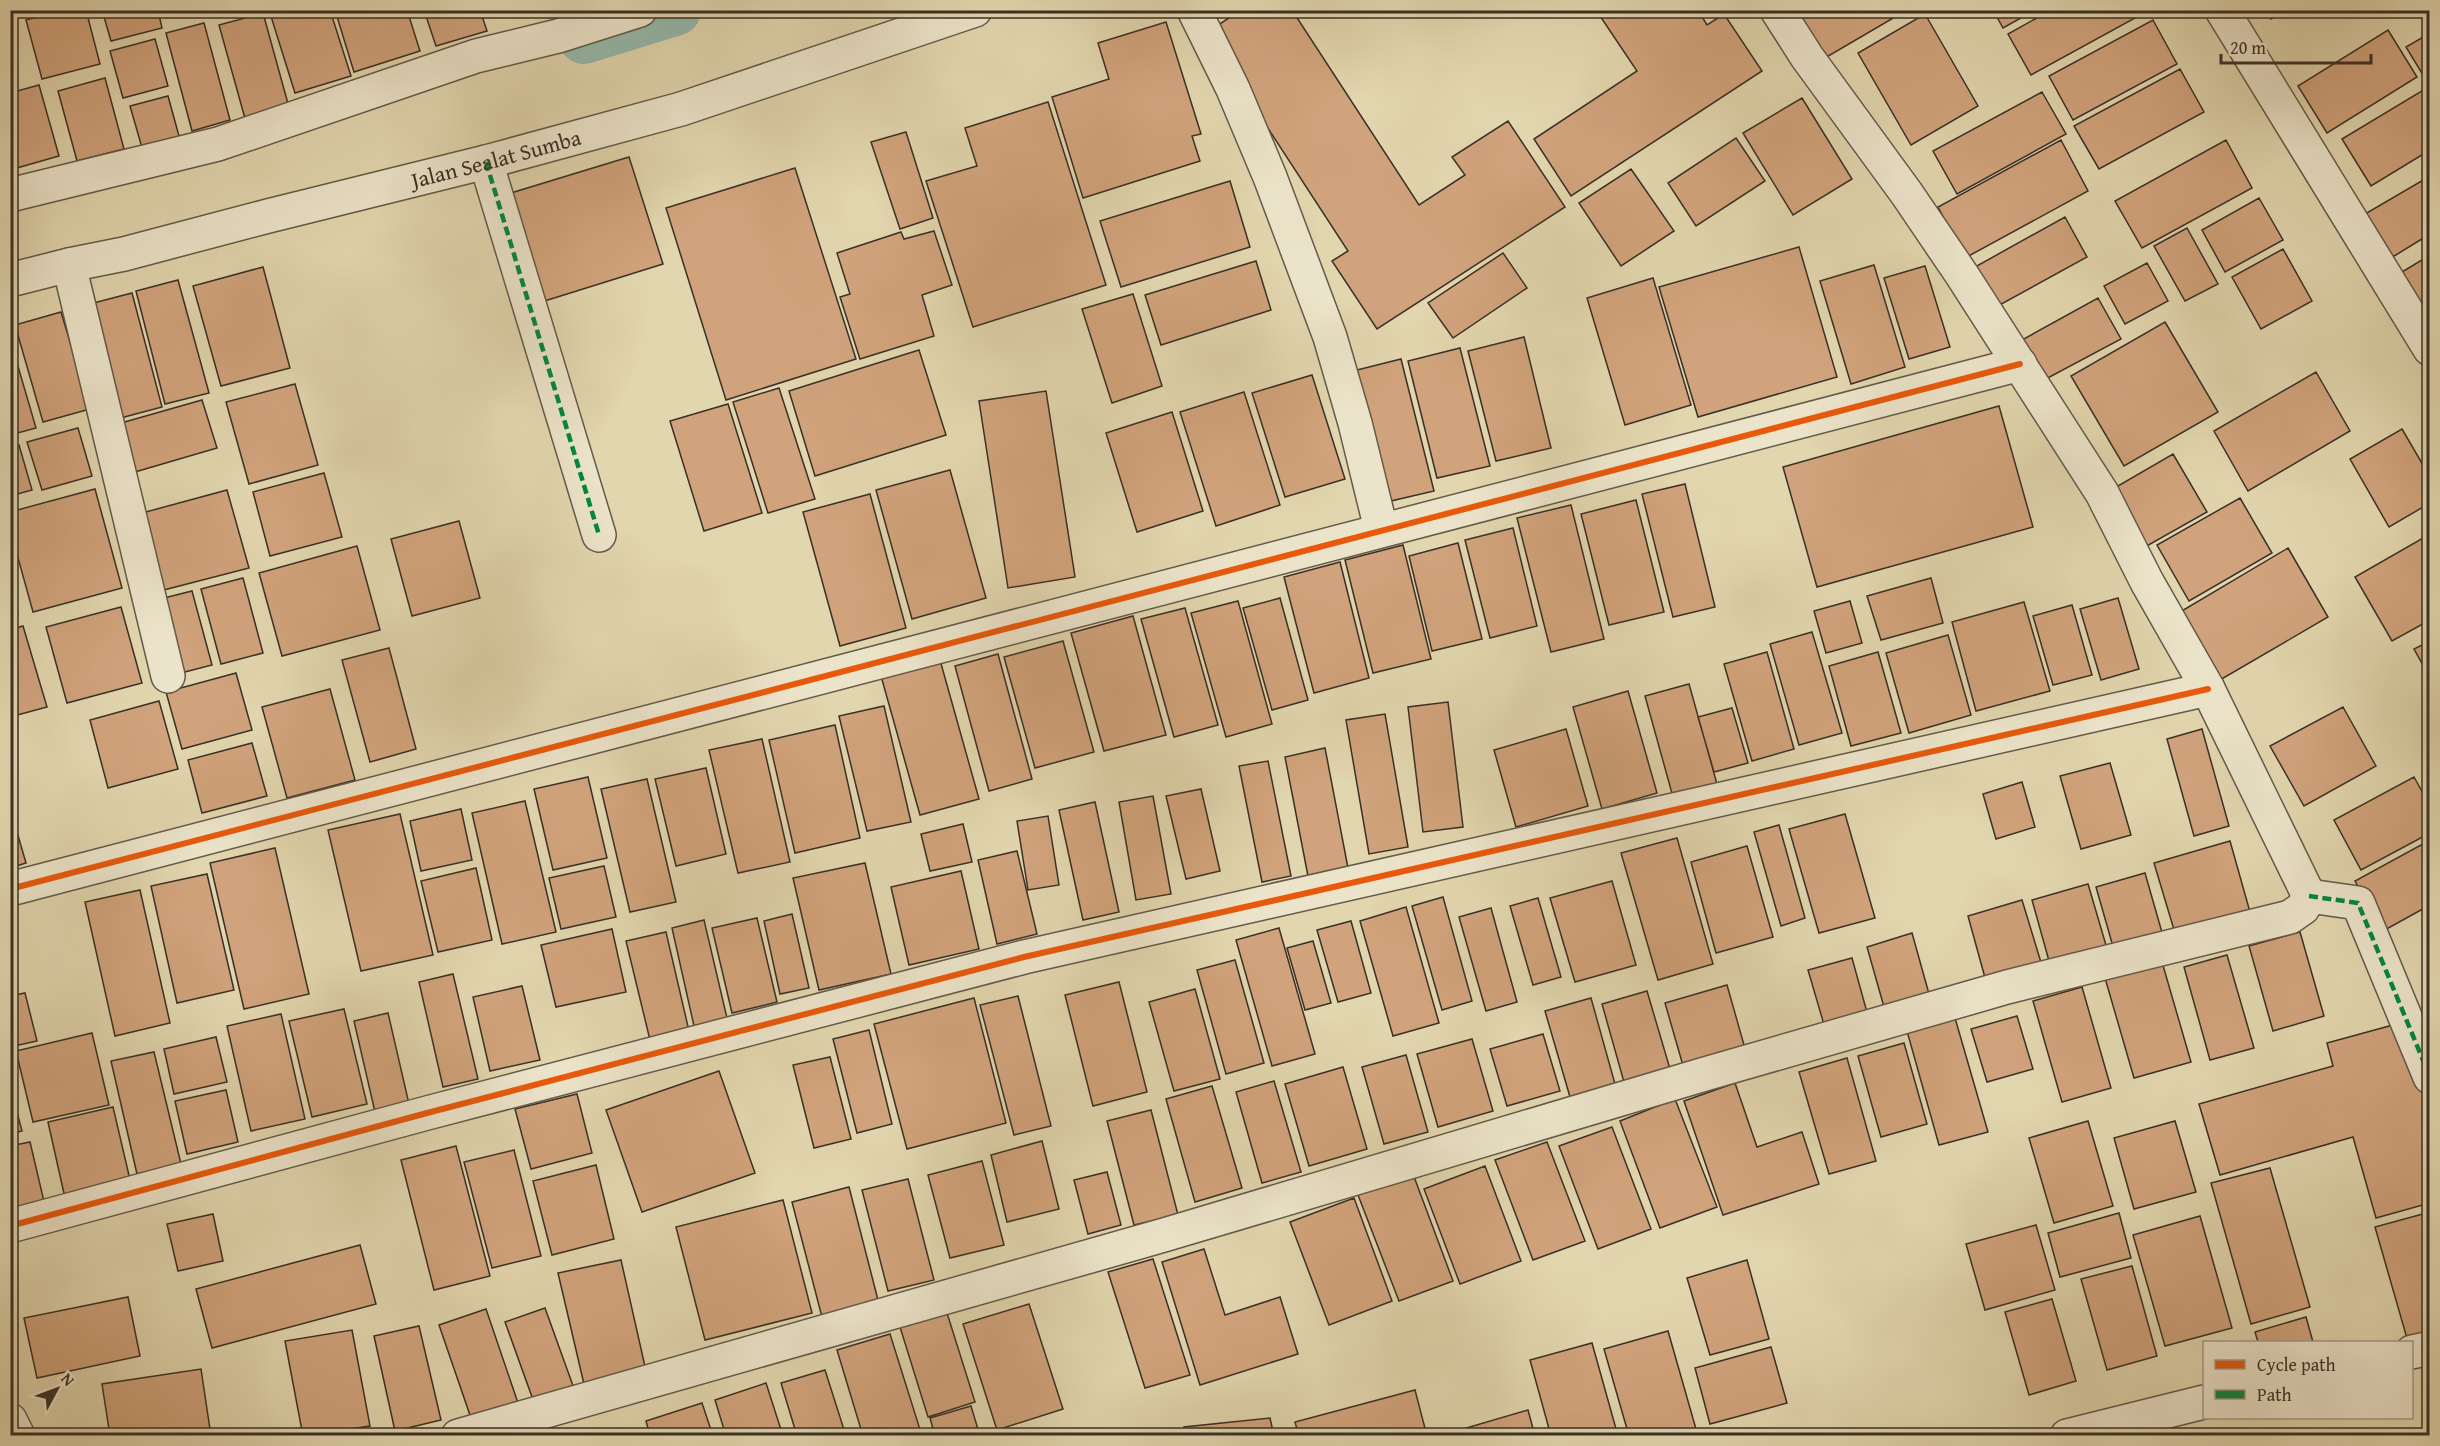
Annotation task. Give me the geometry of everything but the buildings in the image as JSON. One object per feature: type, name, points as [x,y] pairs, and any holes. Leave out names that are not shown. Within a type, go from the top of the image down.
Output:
[{"type":"street","points":[[10,195],[218,144],[476,56],[558,36],[640,10]]},
{"type":"street","name":"Jalan Sealat Sumba","points":[[10,280],[124,254],[486,162],[681,109],[975,10]]},
{"type":"street","points":[[1194,10],[1233,90],[1270,177],[1330,337],[1355,423],[1381,529]]},
{"type":"street","points":[[1777,10],[1807,57],[1913,203],[2102,493],[2147,582],[2208,689],[2309,896]]},
{"type":"street","points":[[2222,10],[2430,349]]},
{"type":"street","points":[[486,162],[599,535]]},
{"type":"street","points":[[69,265],[168,676]]},
{"type":"street","points":[[10,889],[1381,529],[2020,364]]},
{"type":"street","points":[[10,1226],[438,1110],[1024,957],[2208,689]]},
{"type":"street","points":[[2309,896],[2358,903],[2430,1077]]},
{"type":"street","points":[[458,1436],[1164,1235],[2007,987],[2290,917],[2303,908],[2309,896]]},
{"type":"street","points":[[2413,1352],[2430,1348]]},
{"type":"street","points":[[2067,1436],[2203,1402]]},
{"type":"street","points":[[10,1420],[18,1436]]},
{"type":"waterway","points":[[584,38],[675,10]]},
{"type":"marked path","points":[[486,162],[599,535]]},
{"type":"marked path","points":[[2309,896],[2358,903],[2430,1077]]},
{"type":"cycle path","points":[[10,889],[2020,364]]},
{"type":"cycle path","points":[[10,1226],[427,1113],[1024,957],[2208,689]]}]
